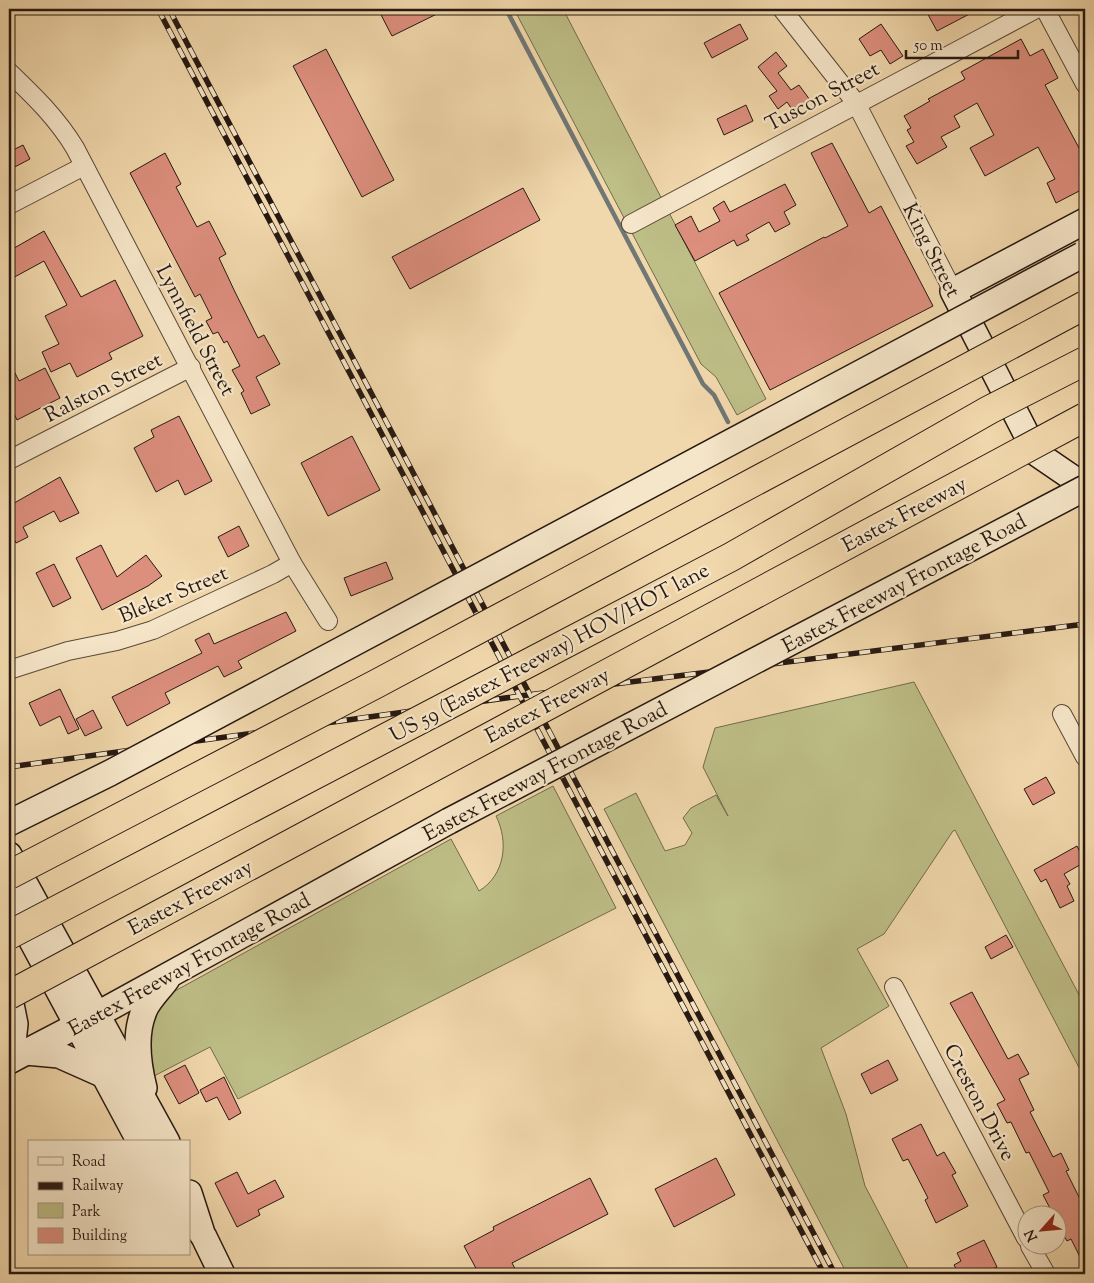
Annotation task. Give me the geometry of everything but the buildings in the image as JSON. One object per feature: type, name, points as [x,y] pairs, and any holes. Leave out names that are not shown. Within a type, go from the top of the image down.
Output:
[{"type":"highway","points":[[9,875],[384,679],[1085,305]]},
{"type":"highway","name":"US 59 (Eastex Freeway) HOV/HOT lane","points":[[9,935],[731,557],[989,410],[1085,361]]},
{"type":"highway","name":"Eastex Freeway","points":[[9,994],[1085,417]]},
{"type":"main road","points":[[952,291],[1085,222]]},
{"type":"main road","points":[[9,823],[128,763],[1084,254]]},
{"type":"main road","name":"King Street","points":[[952,291],[1036,453],[1074,479],[1085,480]]},
{"type":"main road","name":"Eastex Freeway Frontage Road","points":[[15,1057],[87,1020],[450,821],[1085,488]]},
{"type":"main road","points":[[9,855],[87,1020],[104,1075],[139,1140]]},
{"type":"main road","points":[[9,898],[87,1020],[148,1107],[167,1140]]},
{"type":"main road","points":[[148,1107],[138,1061],[139,1033],[144,1010],[172,973]]},
{"type":"main road","points":[[9,994],[15,1024],[15,1057],[59,1055],[104,1075]]},
{"type":"main road","points":[[190,1196],[204,1237],[222,1274]]},
{"type":"main road","points":[[190,1216],[204,1237]]},
{"type":"street","name":"King Street","points":[[782,9],[856,103],[952,291]]},
{"type":"street","name":"Tuscon Street","points":[[631,224],[1036,9]]},
{"type":"street","points":[[1045,9],[1085,84]]},
{"type":"street","name":"Lynnfield Street","points":[[9,72],[43,104],[63,127],[191,367],[292,563],[328,622]]},
{"type":"street","points":[[9,205],[84,166]]},
{"type":"street","name":"Ralston Street","points":[[9,460],[191,367]]},
{"type":"street","name":"Bleker Street","points":[[9,670],[68,651],[117,641],[153,630],[273,574],[292,563]]},
{"type":"street","points":[[1062,714],[1085,757]]},
{"type":"street","name":"Creston Drive","points":[[894,987],[1016,1219]]},
{"type":"street","points":[[1036,1256],[1046,1274]]},
{"type":"green space","points":[[514,9],[563,9],[766,399],[737,415],[716,377],[701,364]]},
{"type":"green space","points":[[914,682],[1085,1006],[1085,1079],[955,830],[953,831],[884,934],[857,949],[889,1006],[821,1048],[846,1114],[865,1186],[911,1274],[847,1274],[604,809],[636,793],[665,851],[685,845],[692,833],[683,818],[691,808],[716,795],[728,816],[703,767],[715,728]]},
{"type":"green space","points":[[553,786],[616,908],[238,1099],[210,1047],[152,1077],[146,1064],[155,1002],[451,839],[479,891],[494,876],[502,857],[502,836],[496,816]]},
{"type":"waterway","points":[[506,9],[703,384],[714,395],[728,422]]},
{"type":"railway","points":[[158,9],[824,1274]]},
{"type":"railway","points":[[169,9],[835,1274]]},
{"type":"railway","points":[[9,767],[520,696],[1085,624]]}]
